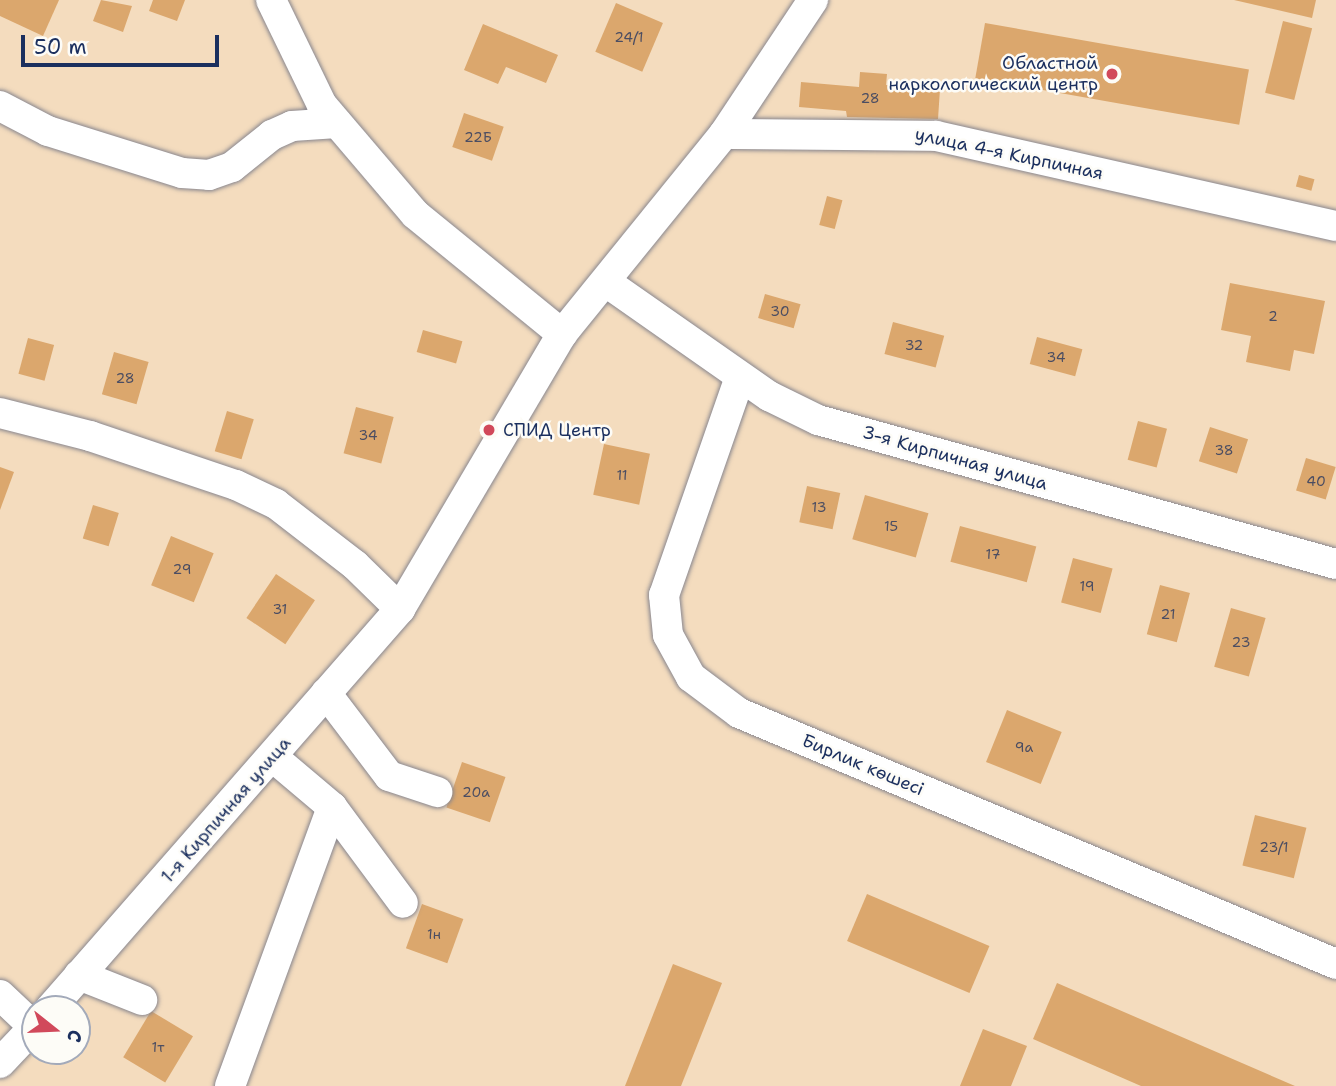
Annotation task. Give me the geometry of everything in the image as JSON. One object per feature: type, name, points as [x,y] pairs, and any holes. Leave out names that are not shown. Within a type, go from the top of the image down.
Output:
[{"type":"street","points":[[271,0],[322,105],[415,214],[562,334],[724,134],[813,0]]},
{"type":"street","points":[[0,106],[48,131],[182,173],[209,175],[232,167],[272,135],[292,126],[338,123]]},
{"type":"street","name":"улица 4-я Кирпичная","points":[[724,134],[876,132],[936,136],[1336,226]]},
{"type":"street","name":"3-я Кирпичная улица","points":[[606,282],[740,377],[818,419],[1336,564]]},
{"type":"street","name":"1-я Кирпичная улица","points":[[62,995],[274,758],[326,693],[400,609],[562,334]]},
{"type":"street","name":"Бирлик көшесі","points":[[740,377],[664,595],[668,635],[691,677],[739,713],[1336,964]]},
{"type":"street","points":[[0,413],[90,436],[236,485],[276,504],[355,565],[400,609]]},
{"type":"street","points":[[326,693],[389,776],[437,792]]},
{"type":"street","points":[[274,758],[332,807],[403,903]]},
{"type":"street","points":[[230,1086],[332,807]]},
{"type":"street","points":[[79,975],[142,1000]]},
{"type":"street","points":[[0,995],[21,1014]]},
{"type":"street","points":[[0,1063],[21,1041]]},
{"type":"building","points":[[0,0],[59,0],[43,36],[0,16]]},
{"type":"building","points":[[101,0],[132,6],[123,32],[93,21]]},
{"type":"building","points":[[153,0],[185,0],[177,21],[149,11]]},
{"type":"building","points":[[1234,0],[1316,0],[1312,18]]},
{"type":"building","points":[[616,3],[663,23],[642,72],[595,52]]},
{"type":"building","points":[[1283,21],[1312,28],[1294,100],[1265,93]]},
{"type":"building","name":"Областной наркологический центр","points":[[985,23],[1249,70],[1239,125],[975,78]]},
{"type":"building","points":[[483,24],[558,55],[546,83],[506,67],[498,84],[464,70]]},
{"type":"building","points":[[860,72],[887,74],[886,85],[940,89],[938,119],[847,117],[846,111],[799,107],[801,82],[859,87]]},
{"type":"building","points":[[464,113],[504,127],[492,161],[452,147]]},
{"type":"building","points":[[1299,175],[1314,179],[1311,191],[1296,187]]},
{"type":"building","points":[[827,196],[842,200],[835,229],[819,225]]},
{"type":"building","points":[[1230,283],[1325,301],[1314,354],[1294,350],[1290,371],[1246,362],[1251,336],[1221,330]]},
{"type":"building","points":[[765,294],[801,304],[794,328],[758,318]]},
{"type":"building","points":[[893,322],[944,336],[936,368],[884,354]]},
{"type":"building","points":[[423,330],[462,341],[456,363],[417,352]]},
{"type":"building","points":[[1037,337],[1082,349],[1075,376],[1030,364]]},
{"type":"building","points":[[28,338],[54,345],[45,381],[18,374]]},
{"type":"building","points":[[114,352],[149,362],[136,404],[102,394]]},
{"type":"building","points":[[356,407],[394,417],[381,463],[344,453]]},
{"type":"building","points":[[227,411],[254,419],[241,459],[215,451]]},
{"type":"building","points":[[1138,421],[1167,429],[1157,467],[1128,460]]},
{"type":"building","points":[[1210,427],[1248,439],[1237,474],[1199,461]]},
{"type":"building","points":[[604,444],[650,454],[639,505],[593,495]]},
{"type":"building","points":[[1306,458],[1336,467],[1326,500],[1296,491]]},
{"type":"building","points":[[0,467],[14,472],[0,510]]},
{"type":"building","points":[[807,486],[840,493],[833,529],[799,522]]},
{"type":"building","points":[[865,495],[928,513],[916,557],[852,539]]},
{"type":"building","points":[[93,505],[119,513],[109,546],[83,538]]},
{"type":"building","points":[[960,526],[1036,546],[1027,582],[950,562]]},
{"type":"building","points":[[171,536],[214,553],[194,602],[151,585]]},
{"type":"building","points":[[1073,558],[1113,569],[1101,613],[1061,602]]},
{"type":"building","points":[[276,574],[315,600],[285,644],[246,618]]},
{"type":"building","points":[[1160,585],[1190,593],[1177,642],[1147,634]]},
{"type":"building","points":[[1231,608],[1266,618],[1249,677],[1214,667]]},
{"type":"building","points":[[1007,710],[1062,732],[1041,784],[986,762]]},
{"type":"building","points":[[462,762],[505,777],[490,822],[446,807]]},
{"type":"building","points":[[1255,815],[1306,828],[1294,878],[1242,865]]},
{"type":"building","points":[[867,894],[989,946],[969,993],[847,941]]},
{"type":"building","points":[[422,904],[463,919],[447,963],[406,948]]},
{"type":"building","points":[[673,964],[722,983],[681,1086],[625,1086]]},
{"type":"building","points":[[1057,983],[1295,1086],[1141,1086],[1033,1039]]},
{"type":"building","points":[[151,1011],[193,1036],[165,1083],[123,1057]]},
{"type":"building","points":[[983,1029],[1027,1046],[1011,1086],[960,1086]]},
{"type":"place","name":"Областной наркологический центр","points":[[1112,74]]},
{"type":"place","name":"СПИД Центр","points":[[489,430]]}]
